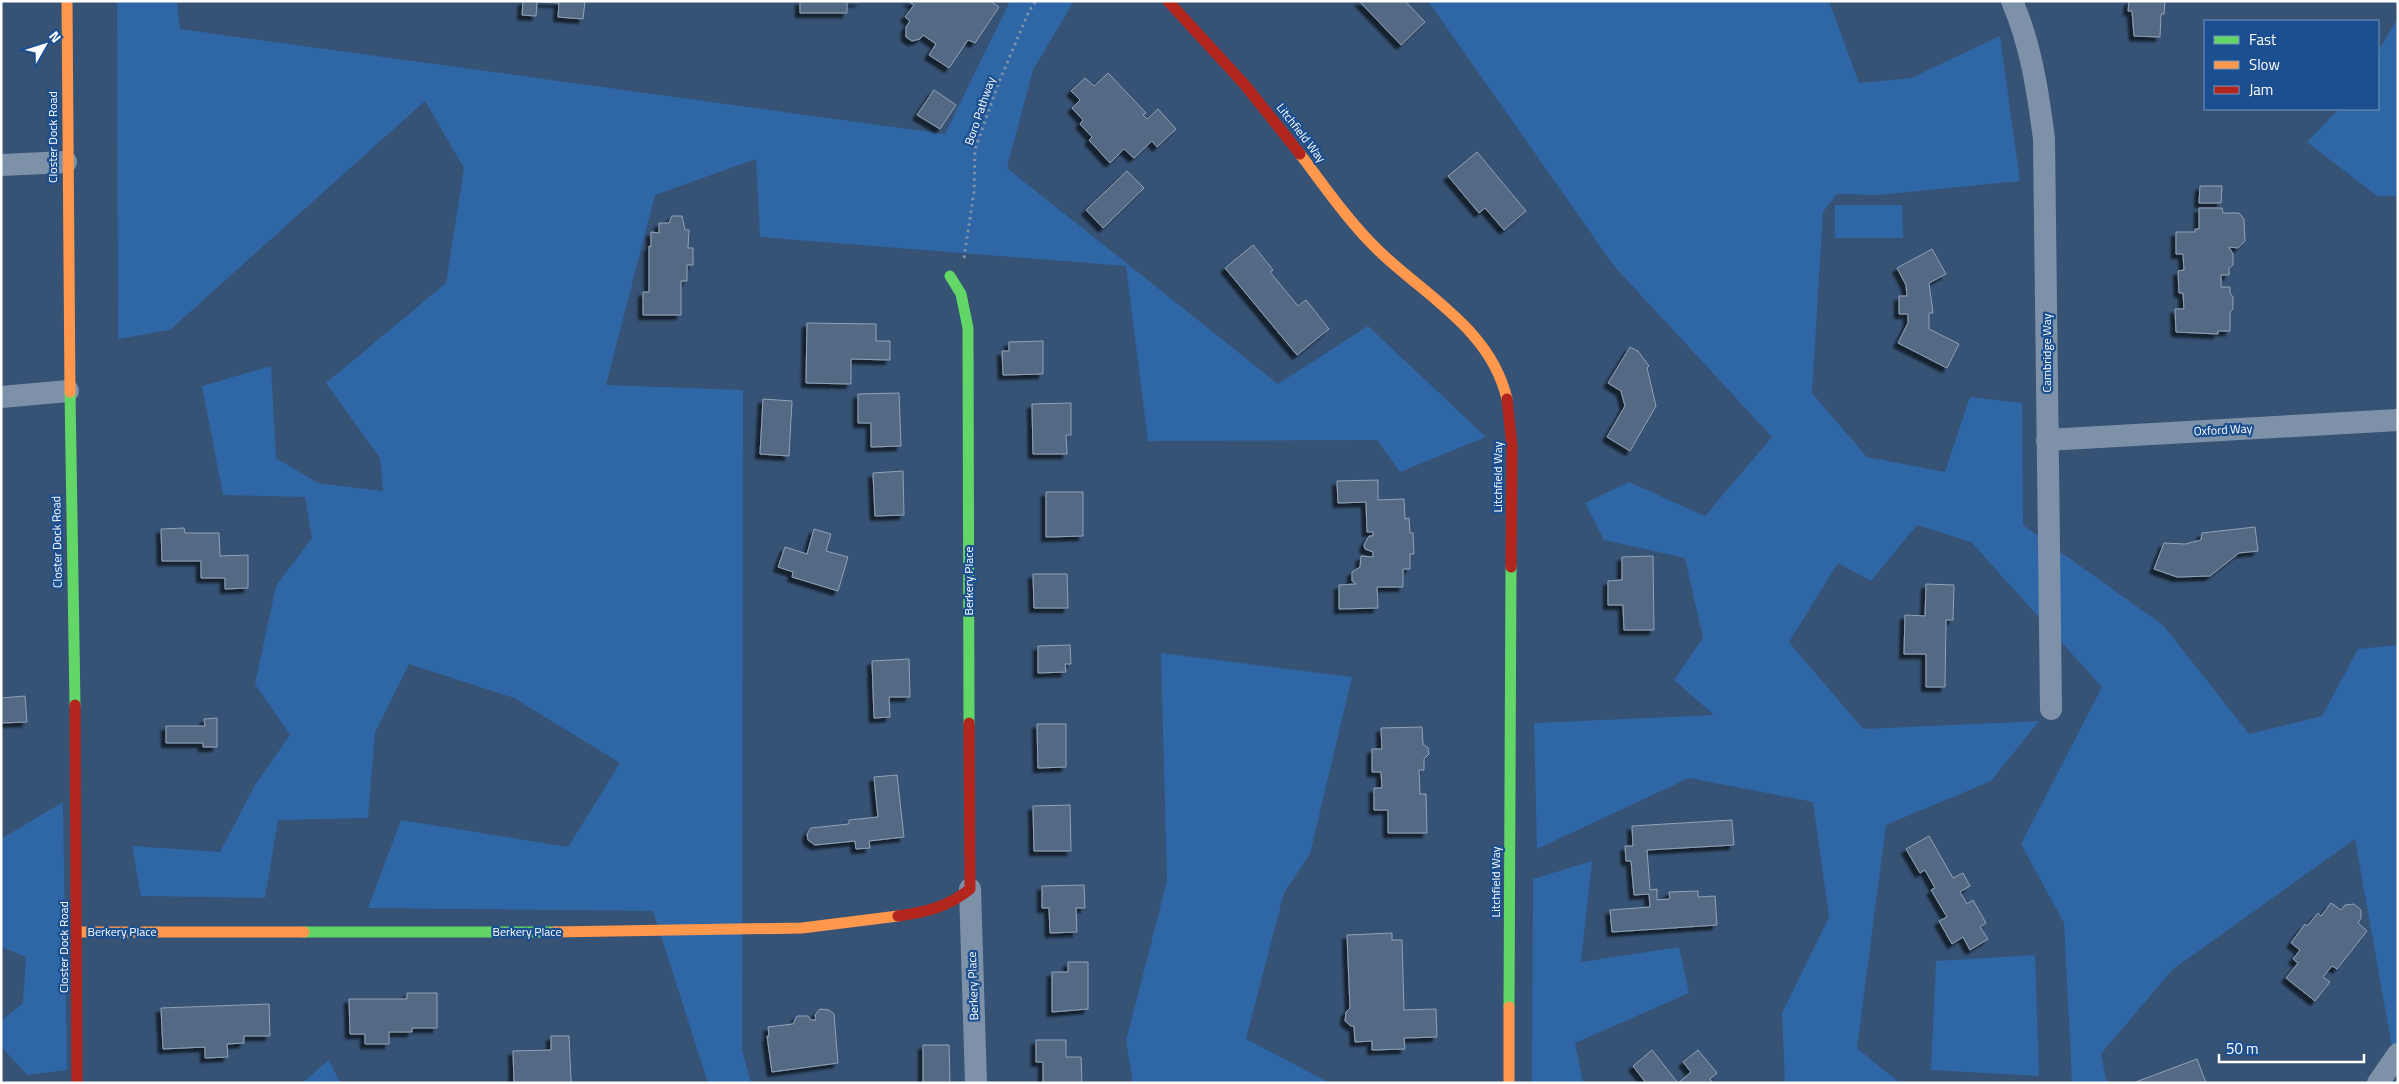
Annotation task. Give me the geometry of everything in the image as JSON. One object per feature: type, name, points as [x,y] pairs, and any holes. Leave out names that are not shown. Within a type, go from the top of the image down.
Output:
[{"type":"street","name":"Closter Dock Road","points":[[67,1],[68,391],[78,932],[77,1083]]},
{"type":"street","name":"Litchfield Way","points":[[1168,1],[1269,113],[1364,236],[1382,255],[1466,326],[1496,366],[1504,385],[1510,407],[1512,459],[1509,1083]]},
{"type":"street","name":"Cambridge Way","points":[[2012,1],[2028,46],[2038,92],[2044,139],[2051,709]]},
{"type":"street","points":[[1,165],[66,162]]},
{"type":"street","name":"Berkery Place","points":[[950,276],[961,294],[968,328],[970,890],[976,1083]]},
{"type":"street","points":[[1,397],[68,391]]},
{"type":"street","name":"Oxford Way","points":[[2048,440],[2398,420]]},
{"type":"street","name":"Berkery Place","points":[[78,932],[624,932],[802,928],[929,912],[958,899],[970,890]]},
{"type":"street","points":[[2378,1083],[2398,1054]]},
{"type":"path","name":"Boro Pathway","points":[[961,294],[974,192],[975,149],[999,82],[1029,11],[1036,1]]},
{"type":"shaded area","points":[[117,1],[177,1],[180,29],[945,134],[1010,1],[1074,1],[1033,70],[1007,168],[1278,384],[1368,326],[1486,437],[1400,472],[1377,440],[1148,441],[1126,266],[760,237],[756,159],[655,195],[606,385],[743,390],[742,1050],[751,1083],[708,1083],[653,911],[368,908],[401,820],[568,847],[620,763],[514,698],[409,664],[375,733],[368,818],[278,820],[265,898],[141,896],[132,846],[220,852],[255,785],[290,735],[255,684],[276,586],[312,538],[305,497],[223,495],[202,386],[271,366],[276,458],[318,483],[383,491],[380,458],[326,383],[446,283],[464,168],[425,101],[170,330],[118,339]]},
{"type":"shaded area","points":[[1428,1],[1829,1],[1859,83],[1911,78],[2000,36],[2020,181],[1879,195],[1837,194],[1823,212],[1812,393],[1867,457],[1945,472],[1970,397],[2022,403],[2023,525],[2164,626],[2249,734],[2322,716],[2358,649],[2398,645],[2398,1081],[2355,839],[2172,970],[2101,1054],[2107,1083],[2072,1083],[2064,923],[2021,844],[2102,687],[1971,542],[1917,525],[1871,581],[1838,563],[1789,642],[1863,729],[2039,721],[1991,781],[1886,825],[1857,1048],[1900,1083],[1785,1083],[1782,1013],[1829,917],[1813,802],[1689,778],[1537,849],[1534,723],[1714,715],[1674,680],[1703,638],[1685,558],[1604,540],[1585,503],[1629,482],[1705,516],[1772,437],[1614,266]]},
{"type":"shaded area","points":[[2398,18],[2398,196],[2377,196],[2307,142],[2338,110],[2379,110],[2379,49]]},
{"type":"shaded area","points":[[1835,205],[1902,205],[1903,238],[1835,238]]},
{"type":"shaded area","points":[[1161,653],[1352,677],[1310,854],[1284,893],[1246,1039],[1330,1083],[1133,1083],[1126,1041],[1167,881]]},
{"type":"shaded area","points":[[63,802],[67,1070],[27,1075],[1,1046],[1,1021],[23,1003],[26,957],[1,947],[1,839]]},
{"type":"shaded area","points":[[1592,861],[1581,962],[1679,947],[1689,993],[1575,1043],[1583,1083],[1532,1083],[1533,879]]},
{"type":"shaded area","points":[[2035,955],[2039,1076],[1931,1070],[1936,961]]},
{"type":"shaded area","points":[[329,1060],[340,1083],[302,1083]]},
{"type":"building","points":[[523,1],[585,1],[583,19],[558,17],[559,3],[537,2],[536,16],[522,15]]},
{"type":"building","points":[[800,1],[860,2],[847,2],[847,13],[800,13]]},
{"type":"building","points":[[908,1],[990,1],[999,7],[975,43],[968,40],[949,68],[929,55],[936,44],[923,35],[920,39],[912,41],[906,37],[906,27],[910,21],[905,17],[914,5]]},
{"type":"building","points":[[1359,1],[1405,1],[1425,22],[1401,45]]},
{"type":"building","points":[[2129,1],[2165,1],[2164,14],[2161,14],[2160,37],[2134,36],[2132,11],[2128,11]]},
{"type":"building","points":[[1108,73],[1146,113],[1143,115],[1147,119],[1158,109],[1176,129],[1157,147],[1152,141],[1134,158],[1124,149],[1110,163],[1089,140],[1092,137],[1080,124],[1083,120],[1072,108],[1080,100],[1071,91],[1085,78],[1094,86]]},
{"type":"building","points":[[934,90],[956,105],[940,129],[917,115]]},
{"type":"building","points":[[1477,152],[1526,211],[1504,230],[1485,208],[1479,213],[1448,176]]},
{"type":"building","points":[[1127,171],[1144,188],[1103,228],[1086,210]]},
{"type":"building","points":[[2200,186],[2222,186],[2221,203],[2199,203]]},
{"type":"building","points":[[2199,208],[2222,208],[2223,213],[2239,213],[2244,219],[2245,241],[2238,248],[2229,247],[2233,254],[2233,265],[2229,268],[2229,275],[2221,275],[2221,287],[2230,287],[2230,293],[2233,297],[2233,309],[2230,312],[2230,331],[2218,331],[2218,334],[2176,332],[2175,309],[2184,309],[2183,293],[2179,293],[2178,271],[2184,270],[2183,254],[2176,254],[2176,232],[2195,232],[2195,229],[2199,229]]},
{"type":"building","points":[[672,216],[682,216],[685,230],[689,230],[688,248],[693,248],[693,265],[687,265],[687,281],[681,281],[681,315],[643,315],[643,292],[649,292],[649,246],[651,247],[651,232],[659,233],[659,223],[669,223]]},
{"type":"building","points":[[1253,245],[1273,270],[1270,272],[1298,306],[1306,300],[1329,329],[1297,355],[1225,268]]},
{"type":"building","points":[[1932,249],[1946,274],[1929,283],[1933,313],[1929,313],[1929,329],[1959,344],[1947,368],[1898,343],[1908,323],[1908,314],[1899,314],[1899,296],[1907,296],[1906,285],[1897,268]]},
{"type":"building","points":[[807,323],[876,324],[876,341],[890,341],[890,360],[851,359],[851,384],[806,383]]},
{"type":"building","points":[[1043,341],[1043,374],[1003,375],[1002,351],[1009,351],[1009,342]]},
{"type":"building","points":[[1630,347],[1638,351],[1649,366],[1647,368],[1656,406],[1630,451],[1607,437],[1625,406],[1621,391],[1608,383]]},
{"type":"building","points":[[899,393],[901,446],[871,447],[871,423],[858,423],[858,394]]},
{"type":"building","points":[[763,399],[792,401],[789,456],[760,454]]},
{"type":"building","points":[[1071,403],[1071,435],[1066,435],[1067,454],[1033,454],[1032,404]]},
{"type":"building","points":[[903,471],[904,515],[875,516],[873,473]]},
{"type":"building","points":[[1378,480],[1378,500],[1404,499],[1405,519],[1409,518],[1410,533],[1413,533],[1414,554],[1410,554],[1410,569],[1403,569],[1403,587],[1377,587],[1378,608],[1339,609],[1339,585],[1356,584],[1352,581],[1352,572],[1360,567],[1361,556],[1373,557],[1373,552],[1365,549],[1364,545],[1369,536],[1373,536],[1373,532],[1367,532],[1366,502],[1338,503],[1337,481]]},
{"type":"building","points":[[1046,492],[1083,492],[1083,536],[1046,537]]},
{"type":"building","points":[[2255,527],[2258,551],[2239,553],[2210,576],[2177,577],[2154,569],[2164,543],[2185,544],[2201,540],[2202,533]]},
{"type":"building","points":[[184,528],[185,533],[219,533],[220,556],[248,555],[248,588],[225,589],[225,578],[201,578],[201,561],[162,561],[161,529]]},
{"type":"building","points":[[814,529],[831,534],[826,551],[848,557],[838,591],[792,577],[793,572],[778,567],[785,547],[807,554]]},
{"type":"building","points":[[1653,556],[1654,630],[1624,630],[1623,605],[1608,605],[1608,581],[1622,580],[1622,557]]},
{"type":"building","points":[[1033,574],[1067,574],[1068,608],[1034,608]]},
{"type":"building","points":[[1926,584],[1954,585],[1953,620],[1946,620],[1945,687],[1926,687],[1926,654],[1904,654],[1905,615],[1925,616]]},
{"type":"building","points":[[1070,645],[1071,664],[1065,664],[1066,672],[1038,673],[1038,646]]},
{"type":"building","points":[[909,659],[910,697],[889,697],[890,717],[874,718],[872,661]]},
{"type":"building","points":[[25,696],[27,722],[1,723],[1,698]]},
{"type":"building","points":[[217,718],[217,747],[203,747],[203,743],[166,743],[166,726],[205,726],[204,719]]},
{"type":"building","points":[[1037,724],[1066,724],[1066,767],[1038,768]]},
{"type":"building","points":[[1422,727],[1423,744],[1428,748],[1429,754],[1424,759],[1424,770],[1419,770],[1420,794],[1426,794],[1427,833],[1388,833],[1388,810],[1374,810],[1374,788],[1382,788],[1381,772],[1372,772],[1372,749],[1382,749],[1381,728]]},
{"type":"building","points":[[897,775],[904,837],[869,841],[870,848],[856,849],[855,841],[815,845],[808,840],[807,834],[811,828],[849,824],[849,820],[878,817],[874,777]]},
{"type":"building","points":[[1070,805],[1071,851],[1034,851],[1033,806]]},
{"type":"building","points":[[1732,820],[1734,845],[1647,850],[1650,890],[1657,889],[1657,900],[1670,899],[1669,892],[1698,891],[1698,897],[1715,896],[1717,925],[1612,932],[1610,910],[1650,907],[1649,894],[1634,895],[1631,861],[1626,861],[1625,846],[1633,846],[1632,826]]},
{"type":"building","points":[[1929,836],[1953,878],[1963,873],[1970,886],[1960,892],[1967,904],[1973,900],[1986,923],[1980,927],[1988,939],[1970,950],[1963,937],[1952,944],[1939,921],[1947,917],[1931,890],[1935,888],[1925,870],[1920,873],[1906,849]]},
{"type":"building","points":[[1084,885],[1085,908],[1076,908],[1077,932],[1050,933],[1049,908],[1042,908],[1042,886]]},
{"type":"building","points":[[2331,903],[2341,910],[2345,905],[2354,904],[2361,910],[2361,918],[2358,923],[2367,931],[2337,969],[2332,966],[2323,977],[2330,982],[2315,1001],[2286,978],[2298,963],[2293,959],[2300,950],[2291,943],[2305,924],[2307,926],[2318,913],[2321,916]]},
{"type":"building","points":[[1392,933],[1392,940],[1402,940],[1404,1010],[1436,1009],[1437,1037],[1404,1038],[1405,1049],[1372,1050],[1372,1041],[1355,1042],[1354,1026],[1345,1021],[1346,1012],[1350,1008],[1347,935]]},
{"type":"building","points":[[1068,962],[1088,962],[1088,1009],[1052,1012],[1052,972],[1068,972]]},
{"type":"building","points":[[407,993],[437,993],[437,1028],[412,1028],[412,1032],[389,1032],[389,1044],[365,1044],[365,1034],[350,1034],[349,999],[407,999]]},
{"type":"building","points":[[269,1004],[270,1036],[244,1036],[244,1043],[227,1044],[228,1057],[205,1058],[205,1047],[163,1049],[161,1008]]},
{"type":"building","points":[[820,1009],[829,1010],[834,1014],[838,1063],[772,1072],[767,1036],[769,1036],[768,1027],[793,1024],[797,1016],[808,1016],[811,1020],[816,1020],[815,1015]]},
{"type":"building","points":[[551,1036],[569,1036],[571,1080],[573,1083],[514,1083],[513,1051],[551,1050]]},
{"type":"building","points":[[1036,1040],[1066,1040],[1066,1057],[1081,1057],[1082,1083],[1043,1083],[1043,1062],[1036,1062]]},
{"type":"building","points":[[923,1045],[949,1045],[950,1083],[923,1083]]},
{"type":"building","points":[[1652,1050],[1678,1083],[1646,1083],[1633,1066]]},
{"type":"building","points":[[1698,1050],[1717,1073],[1710,1079],[1713,1083],[1678,1083],[1691,1072],[1683,1062]]},
{"type":"building","points":[[2197,1059],[2206,1083],[2133,1083]]},
{"type":"traffic: fast","points":[[950,276],[961,294],[968,328],[969,723]]},
{"type":"traffic: fast","points":[[70,392],[75,705]]},
{"type":"traffic: fast","points":[[1509,1007],[1511,567]]},
{"type":"traffic: fast","points":[[304,932],[554,932]]},
{"type":"traffic: slow","points":[[67,1],[70,392]]},
{"type":"traffic: slow","points":[[1300,154],[1368,240],[1455,316],[1472,334],[1487,353],[1499,375],[1507,399]]},
{"type":"traffic: slow","points":[[554,932],[802,928],[898,916]]},
{"type":"traffic: slow","points":[[78,932],[304,932]]},
{"type":"traffic: slow","points":[[1509,1007],[1509,1083]]},
{"type":"traffic: jam","points":[[1168,1],[1245,85],[1300,154]]},
{"type":"traffic: jam","points":[[1507,399],[1512,447],[1511,567]]},
{"type":"traffic: jam","points":[[75,705],[77,1083]]},
{"type":"traffic: jam","points":[[898,916],[936,908],[970,889],[969,723]]}]
